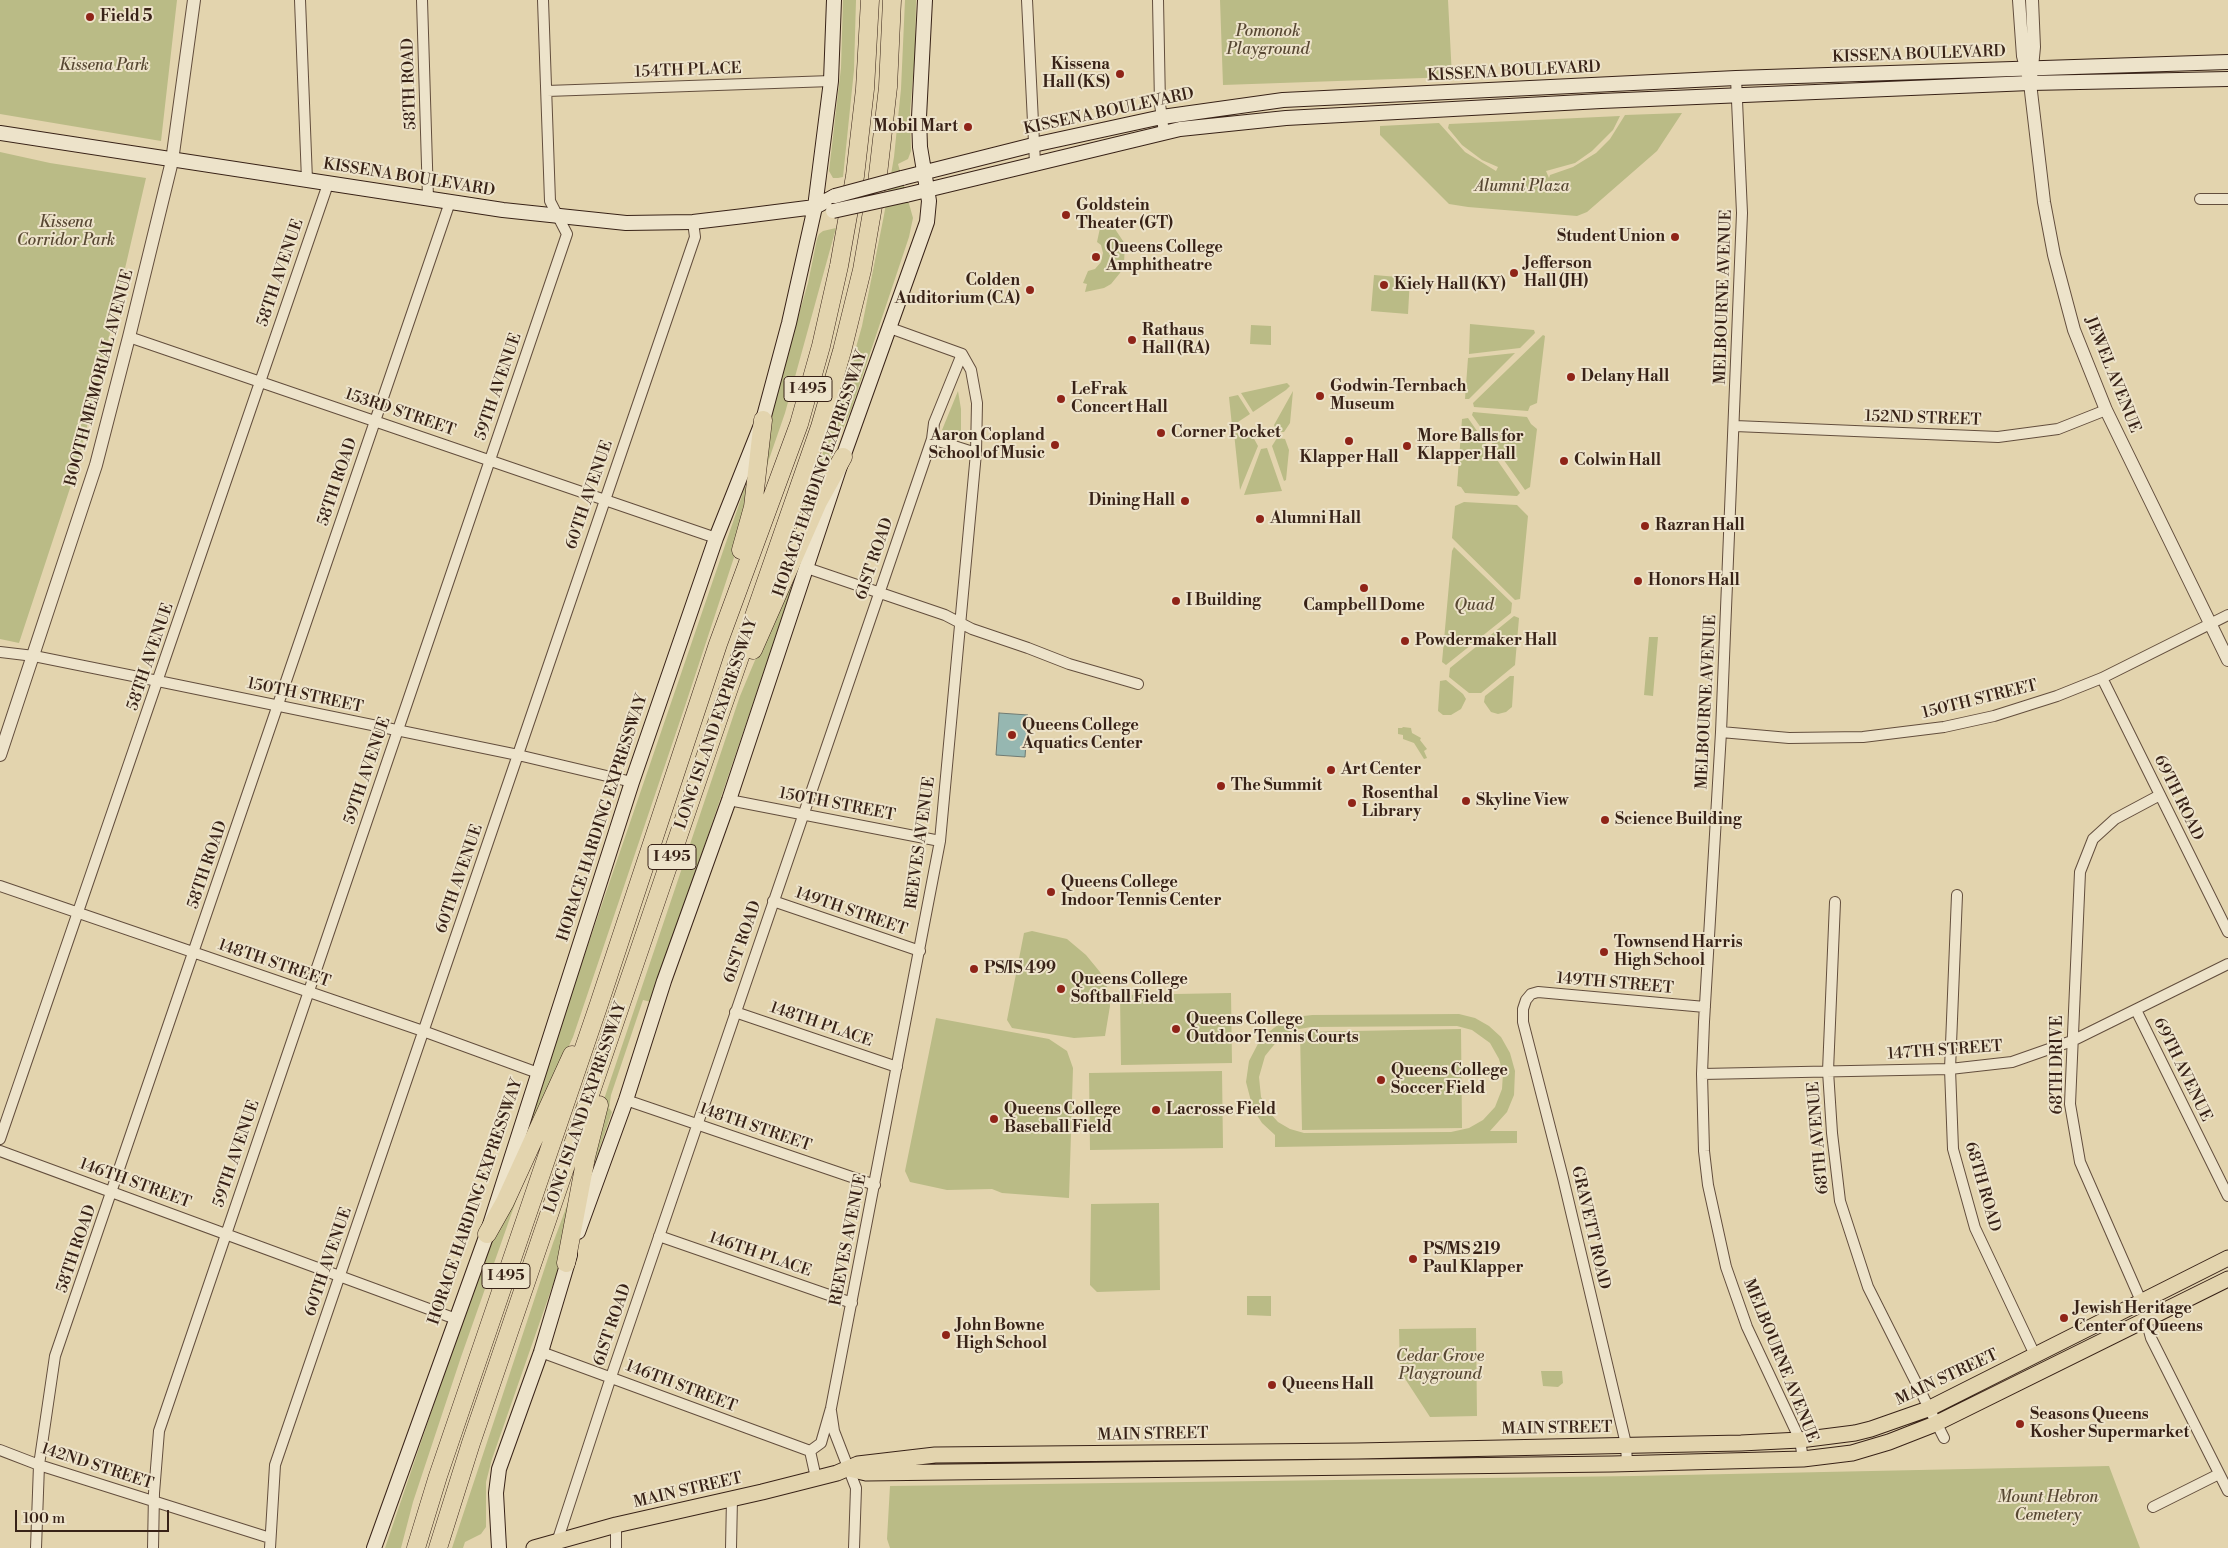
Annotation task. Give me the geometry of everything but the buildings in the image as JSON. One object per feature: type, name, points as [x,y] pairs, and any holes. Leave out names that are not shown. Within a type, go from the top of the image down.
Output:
[{"type":"highway","name":"LONG ISLAND EXPRESSWAY","points":[[416,1548],[438,1476],[599,1004],[718,644],[799,424],[823,337],[839,266],[855,176],[866,90],[870,0]]},
{"type":"highway","name":"LONG ISLAND EXPRESSWAY","points":[[438,1548],[471,1443],[722,708],[820,428],[862,270],[878,173],[888,87],[892,0]]},
{"type":"highway","points":[[718,644],[753,507],[763,420]]},
{"type":"highway","points":[[722,708],[753,650],[818,502],[843,456]]},
{"type":"highway","points":[[487,1234],[505,1202],[565,1069],[599,1004]]},
{"type":"highway","points":[[566,1263],[586,1157],[602,1095],[621,1006]]},
{"type":"main road","name":"HORACE HARDING EXPRESSWAY","points":[[374,1548],[487,1234],[632,782],[716,538],[763,420],[789,323],[815,207],[831,81],[834,0]]},
{"type":"main road","name":"HORACE HARDING EXPRESSWAY","points":[[499,1548],[496,1493],[498,1469],[541,1352],[566,1263],[626,1100],[664,981],[729,800],[843,456],[927,222],[928,201],[920,147],[919,117],[925,0]]},
{"type":"main road","name":"KISSENA BOULEVARD","points":[[815,207],[835,196],[1033,145],[1162,117],[1283,100],[1736,78],[2228,62]]},
{"type":"main road","name":"KISSENA BOULEVARD","points":[[0,133],[172,161],[558,216],[626,222],[692,222],[815,207],[833,211],[1164,133],[1205,126],[1320,116],[1737,95],[2030,82],[2228,79]]},
{"type":"main road","name":"MAIN STREET","points":[[534,1548],[616,1525],[816,1478],[866,1462],[936,1455],[1357,1451],[1741,1443],[1800,1440],[1871,1429],[1928,1409],[2228,1258]]},
{"type":"main road","name":"MAIN STREET","points":[[849,1469],[866,1473],[1627,1464],[1803,1459],[1864,1450],[1935,1424],[2228,1279]]},
{"type":"street","name":"BOOTH MEMORIAL AVENUE","points":[[0,755],[96,465],[129,337],[172,161],[194,0]]},
{"type":"street","points":[[300,0],[307,180]]},
{"type":"street","name":"58TH ROAD","points":[[422,0],[428,198]]},
{"type":"street","name":"59TH AVENUE","points":[[153,1548],[159,1431],[567,234],[550,201],[544,0]]},
{"type":"street","points":[[1027,0],[1035,163]]},
{"type":"street","points":[[1158,0],[1164,133]]},
{"type":"street","name":"JEWEL AVENUE","points":[[2019,0],[2029,68],[2044,202],[2054,255],[2074,330],[2106,410],[2228,660]]},
{"type":"street","name":"JEWEL AVENUE","points":[[2029,68],[2034,46],[2032,0]]},
{"type":"street","name":"MELBOURNE AVENUE","points":[[1736,78],[1742,213],[1735,426],[1721,732],[1702,1074],[1704,1151],[1708,1185],[1726,1267],[1747,1327],[1800,1440],[1803,1459]]},
{"type":"street","name":"154TH PLACE","points":[[547,91],[831,81]]},
{"type":"street","name":"58TH AVENUE","points":[[0,1139],[328,184]]},
{"type":"street","points":[[2200,199],[2228,199]]},
{"type":"street","name":"58TH ROAD","points":[[36,1548],[39,1465],[55,1356],[450,202]]},
{"type":"street","name":"60TH AVENUE","points":[[270,1543],[275,1465],[695,237],[692,222]]},
{"type":"street","points":[[890,328],[962,354]]},
{"type":"street","name":"153RD STREET","points":[[129,337],[716,538]]},
{"type":"street","name":"61ST ROAD","points":[[557,1542],[697,1124],[932,440],[934,423],[962,354]]},
{"type":"street","name":"REEVES AVENUE","points":[[810,1451],[821,1443],[831,1408],[940,841],[976,452],[977,403],[971,370],[962,354]]},
{"type":"street","name":"152ND STREET","points":[[1735,426],[1998,438],[2058,429],[2106,410]]},
{"type":"street","points":[[932,440],[976,452]]},
{"type":"street","points":[[807,568],[946,615],[1069,664],[1138,684]]},
{"type":"street","name":"150TH STREET","points":[[1721,732],[1822,738],[1909,732],[1944,727],[2004,713],[2057,696],[2102,678],[2228,615]]},
{"type":"street","name":"150TH STREET","points":[[0,652],[34,656],[398,730],[518,755],[632,782]]},
{"type":"street","name":"69TH ROAD","points":[[2102,678],[2228,932]]},
{"type":"street","name":"68TH DRIVE","points":[[2160,795],[2114,819],[2093,839],[2080,872],[2070,1104],[2080,1162],[2141,1301],[2151,1338],[2228,1491]]},
{"type":"street","name":"150TH STREET","points":[[729,800],[940,841]]},
{"type":"street","name":"148TH STREET","points":[[0,886],[423,1031],[538,1073]]},
{"type":"street","name":"68TH ROAD","points":[[1958,895],[1950,1069],[1953,1149],[1975,1228],[2035,1355]]},
{"type":"street","name":"149TH STREET","points":[[773,901],[920,951]]},
{"type":"street","name":"68TH AVENUE","points":[[1835,902],[1828,1072],[1836,1177],[1840,1201],[1868,1288],[1935,1424],[1944,1438]]},
{"type":"street","name":"147TH STREET","points":[[1702,1074],[1950,1069],[2012,1062],[2072,1040],[2228,964]]},
{"type":"street","name":"149TH STREET","points":[[1526,1000],[1532,994],[1538,992],[1705,1007]]},
{"type":"street","name":"GRAVETT ROAD","points":[[1526,1000],[1523,1009],[1523,1022],[1563,1178],[1626,1444],[1627,1464]]},
{"type":"street","name":"69TH AVENUE","points":[[2136,1010],[2228,1196]]},
{"type":"street","name":"148TH PLACE","points":[[736,1012],[897,1067]]},
{"type":"street","name":"148TH STREET","points":[[626,1100],[875,1185]]},
{"type":"street","name":"146TH STREET","points":[[0,1151],[456,1319]]},
{"type":"street","name":"146TH PLACE","points":[[659,1236],[852,1303]]},
{"type":"street","name":"146TH STREET","points":[[541,1352],[810,1451]]},
{"type":"street","name":"REEVES AVENUE","points":[[831,1408],[834,1431],[856,1488],[854,1548]]},
{"type":"street","name":"142ND STREET","points":[[0,1450],[270,1543]]},
{"type":"street","points":[[810,1451],[816,1478]]},
{"type":"street","points":[[2153,1508],[2220,1474]]},
{"type":"street","points":[[731,1548],[732,1498]]},
{"type":"street","points":[[616,1525],[616,1548]]},
{"type":"green space","name":"Kissena Park","points":[[0,0],[177,0],[161,141],[0,114]]},
{"type":"green space","points":[[843,0],[856,0],[854,70],[843,177],[833,178],[829,171],[841,68]]},
{"type":"green space","points":[[905,0],[916,0],[915,53],[910,112],[911,151],[908,159],[898,164],[913,218],[909,237],[851,410],[807,513],[803,511],[842,397],[862,326],[884,215],[894,157],[901,89]]},
{"type":"green space","name":"Pomonok Playground","points":[[1220,0],[1448,0],[1452,77],[1223,85]]},
{"type":"green space","name":"Alumni Plaza","points":[[1682,113],[1657,151],[1587,212],[1577,216],[1449,204],[1380,135],[1380,126],[1439,123],[1465,152],[1496,171],[1498,167],[1482,160],[1462,145],[1448,128],[1449,124],[1620,116],[1613,130],[1592,151],[1575,163],[1546,171],[1549,178],[1550,175],[1573,167],[1596,153],[1610,139],[1625,115]]},
{"type":"green space","name":"Kissena Corridor Park","points":[[0,152],[50,163],[146,178],[101,372],[75,473],[19,643],[0,639]]},
{"type":"green space","points":[[1107,222],[1113,226],[1125,244],[1124,263],[1120,273],[1111,284],[1104,288],[1085,292],[1087,284],[1083,283],[1088,271],[1095,269],[1101,262],[1103,253],[1101,245],[1097,242],[1100,228],[1104,229]]},
{"type":"green space","points":[[836,228],[785,413],[766,468],[769,417],[808,283],[817,239],[823,231]]},
{"type":"green space","points":[[1374,275],[1410,278],[1408,314],[1371,311]]},
{"type":"green space","points":[[1470,324],[1534,330],[1535,333],[1520,348],[1469,354]]},
{"type":"green space","points":[[1251,325],[1271,326],[1271,345],[1250,344]]},
{"type":"green space","points":[[1543,335],[1545,336],[1537,403],[1530,406],[1528,411],[1474,407],[1473,403]]},
{"type":"green space","points":[[1515,353],[1469,399],[1465,399],[1468,358]]},
{"type":"green space","points":[[1287,383],[1290,386],[1286,390],[1253,412],[1241,393]]},
{"type":"green space","points":[[958,391],[961,409],[961,437],[942,430]]},
{"type":"green space","points":[[1293,391],[1290,423],[1284,432],[1277,432],[1274,425]]},
{"type":"green space","points":[[1238,395],[1250,414],[1232,426],[1229,397]]},
{"type":"green space","points":[[1473,412],[1527,417],[1537,429],[1530,487],[1525,490],[1472,415]]},
{"type":"green space","points":[[1468,418],[1520,493],[1517,496],[1465,493],[1461,487],[1457,486],[1462,419]]},
{"type":"green space","points":[[1234,433],[1252,435],[1258,446],[1240,490]]},
{"type":"green space","points":[[1277,438],[1285,439],[1289,450],[1286,480],[1284,481],[1272,446]]},
{"type":"green space","points":[[1267,448],[1282,491],[1244,495],[1261,449]]},
{"type":"green space","points":[[745,487],[749,488],[747,518],[573,1037],[517,1162],[514,1161]]},
{"type":"green space","points":[[1464,502],[1517,505],[1528,516],[1520,599],[1515,600],[1452,538],[1455,506]]},
{"type":"green space","name":"Quad","points":[[1454,547],[1512,603],[1511,613],[1446,665],[1442,662],[1452,551]]},
{"type":"green space","points":[[792,572],[797,574],[651,1002],[643,1000],[611,1095],[609,1108],[612,1112],[591,1173],[596,1123],[740,696]]},
{"type":"green space","points":[[1514,616],[1519,618],[1515,665],[1481,693],[1469,693],[1449,677],[1450,668]]},
{"type":"green space","points":[[1649,637],[1658,637],[1653,696],[1644,695]]},
{"type":"green space","points":[[1510,676],[1514,676],[1512,707],[1506,712],[1498,714],[1491,712],[1484,702],[1485,696]]},
{"type":"green space","points":[[1446,680],[1463,694],[1466,699],[1461,709],[1451,715],[1443,715],[1438,711],[1440,681]]},
{"type":"green space","points":[[1398,728],[1411,728],[1412,733],[1421,738],[1420,740],[1427,749],[1424,751],[1427,758],[1424,759],[1414,743],[1403,739],[1403,735],[1398,734]]},
{"type":"green space","name":"Queens College Softball Field","points":[[1032,931],[1067,939],[1086,955],[1100,972],[1106,982],[1110,1006],[1105,1036],[1074,1038],[1012,1028],[1007,1020],[1024,933]]},
{"type":"green space","name":"Queens College Outdoor Tennis Courts","points":[[1231,993],[1232,1063],[1121,1065],[1120,995]]},
{"type":"green space","points":[[1459,1014],[1475,1018],[1489,1026],[1501,1037],[1510,1053],[1515,1071],[1514,1095],[1507,1112],[1490,1131],[1517,1131],[1517,1143],[1275,1147],[1275,1135],[1262,1123],[1253,1109],[1246,1082],[1249,1061],[1261,1038],[1283,1021],[1312,1015]],"holes":[[[1457,1026],[1472,1030],[1490,1043],[1499,1059],[1503,1073],[1502,1089],[1495,1107],[1483,1120],[1469,1128],[1451,1132],[1304,1133],[1290,1129],[1278,1122],[1269,1112],[1261,1097],[1259,1077],[1265,1056],[1278,1040],[1294,1030],[1311,1027]]]},
{"type":"green space","name":"Queens College Baseball Field","points":[[936,1018],[1049,1039],[1067,1051],[1073,1068],[1069,1198],[1002,1193],[992,1189],[947,1190],[910,1182],[905,1171]]},
{"type":"green space","name":"Queens College Soccer Field","points":[[1461,1029],[1462,1128],[1302,1130],[1300,1032]]},
{"type":"green space","name":"Lacrosse Field","points":[[1222,1071],[1223,1148],[1090,1150],[1089,1073]]},
{"type":"green space","points":[[529,1164],[461,1357],[413,1502],[401,1548],[385,1548],[485,1254]]},
{"type":"green space","points":[[575,1184],[559,1267],[492,1459],[486,1482],[486,1527],[481,1534],[465,1542],[463,1548],[452,1548],[553,1243]]},
{"type":"green space","points":[[1159,1203],[1160,1290],[1097,1292],[1090,1285],[1091,1204]]},
{"type":"green space","points":[[1247,1296],[1271,1296],[1271,1316],[1247,1315]]},
{"type":"green space","name":"Cedar Grove Playground","points":[[1476,1328],[1477,1416],[1430,1417],[1400,1371],[1399,1329]]},
{"type":"green space","points":[[1541,1371],[1562,1371],[1563,1383],[1558,1387],[1543,1386]]},
{"type":"green space","name":"Mount Hebron Cemetery","points":[[2109,1466],[2140,1548],[890,1548],[887,1539],[890,1486],[1634,1476]]},
{"type":"water","name":"Queens College Aquatics Center","points":[[999,713],[1028,715],[1025,757],[996,755]]},
{"type":"place","name":"Field 5","points":[[90,17]]},
{"type":"place","name":"Kissena Hall (KS)","points":[[1120,74]]},
{"type":"place","name":"Mobil Mart","points":[[968,127]]},
{"type":"place","name":"Goldstein Theater (GT)","points":[[1066,215]]},
{"type":"place","name":"Student Union","points":[[1675,237]]},
{"type":"place","name":"Queens College Amphitheatre","points":[[1096,257]]},
{"type":"place","name":"Jefferson Hall (JH)","points":[[1514,273]]},
{"type":"place","name":"Kiely Hall (KY)","points":[[1384,285]]},
{"type":"place","name":"Colden Auditorium (CA)","points":[[1030,290]]},
{"type":"place","name":"Rathaus Hall (RA)","points":[[1132,340]]},
{"type":"place","name":"Delany Hall","points":[[1571,377]]},
{"type":"place","name":"Godwin-Ternbach Museum","points":[[1320,396]]},
{"type":"place","name":"LeFrak Concert Hall","points":[[1061,399]]},
{"type":"place","name":"Corner Pocket","points":[[1161,433]]},
{"type":"place","name":"Klapper Hall","points":[[1349,441]]},
{"type":"place","name":"Aaron Copland School of Music","points":[[1055,445]]},
{"type":"place","name":"More Balls for Klapper Hall","points":[[1407,446]]},
{"type":"place","name":"Colwin Hall","points":[[1564,461]]},
{"type":"place","name":"Dining Hall","points":[[1185,501]]},
{"type":"place","name":"Alumni Hall","points":[[1260,519]]},
{"type":"place","name":"Razran Hall","points":[[1645,526]]},
{"type":"place","name":"Honors Hall","points":[[1638,581]]},
{"type":"place","name":"Campbell Dome","points":[[1364,588]]},
{"type":"place","name":"I Building","points":[[1176,601]]},
{"type":"place","name":"Powdermaker Hall","points":[[1405,641]]},
{"type":"place","name":"Queens College Aquatics Center","points":[[1012,735]]},
{"type":"place","name":"Art Center","points":[[1331,770]]},
{"type":"place","name":"The Summit","points":[[1221,786]]},
{"type":"place","name":"Skyline View","points":[[1466,801]]},
{"type":"place","name":"Rosenthal Library","points":[[1352,803]]},
{"type":"place","name":"Science Building","points":[[1605,820]]},
{"type":"place","name":"Queens College Indoor Tennis Center","points":[[1051,892]]},
{"type":"place","name":"Townsend Harris High School","points":[[1604,952]]},
{"type":"place","name":"PS/IS 499","points":[[974,969]]},
{"type":"place","name":"Queens College Softball Field","points":[[1061,989]]},
{"type":"place","name":"Queens College Outdoor Tennis Courts","points":[[1176,1029]]},
{"type":"place","name":"Queens College Soccer Field","points":[[1381,1080]]},
{"type":"place","name":"Lacrosse Field","points":[[1156,1110]]},
{"type":"place","name":"Queens College Baseball Field","points":[[994,1119]]},
{"type":"place","name":"PS/MS 219 Paul Klapper","points":[[1413,1259]]},
{"type":"place","name":"Jewish Heritage Center of Queens","points":[[2064,1318]]},
{"type":"place","name":"John Bowne High School","points":[[946,1335]]},
{"type":"place","name":"Queens Hall","points":[[1272,1385]]},
{"type":"place","name":"Seasons Queens Kosher Supermarket","points":[[2020,1424]]}]
